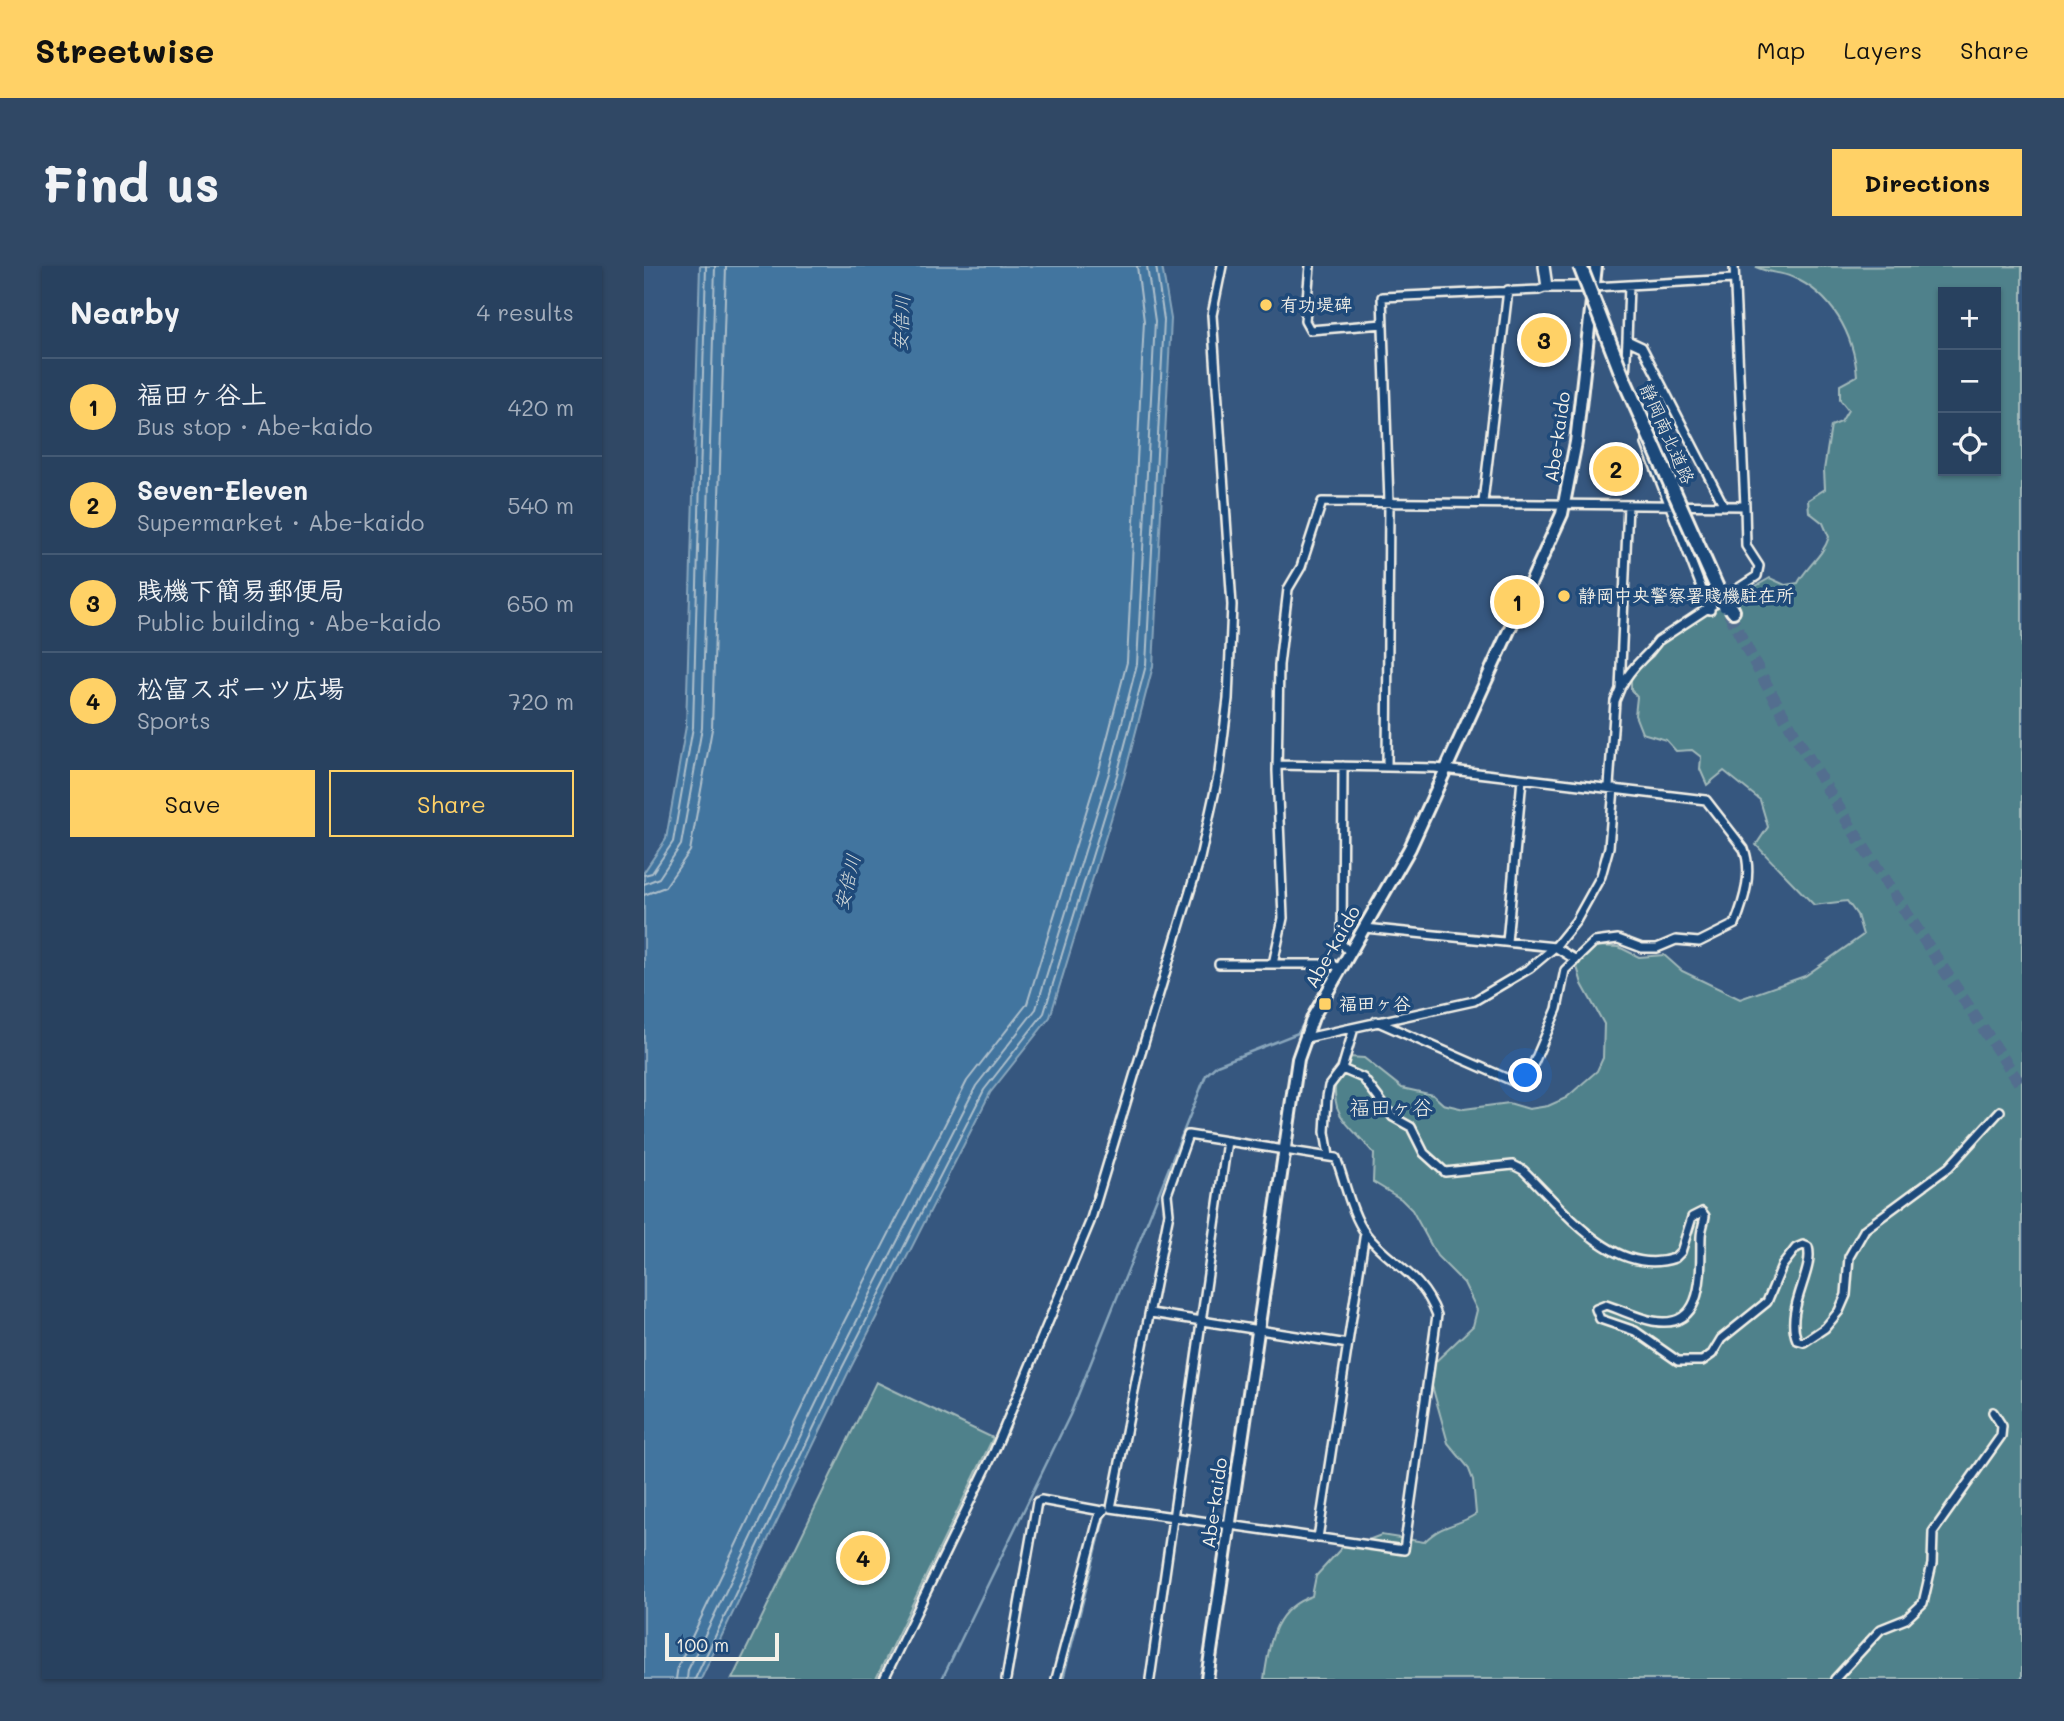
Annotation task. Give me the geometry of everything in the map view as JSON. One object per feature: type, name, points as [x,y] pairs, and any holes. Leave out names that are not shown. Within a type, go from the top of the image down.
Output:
[{"type":"highway","name":"静岡南北道路","points":[[1580,266],[1623,377],[1729,609],[1627,376],[1587,266]]},
{"type":"main road","name":"Abe-kaido","points":[[1207,1679],[1293,1087],[1306,1038],[1313,1017],[1410,848],[1447,771],[1565,504],[1576,442],[1597,266]]},
{"type":"street","points":[[884,1679],[994,1452],[1090,1222],[1200,858],[1219,772],[1228,699],[1232,605],[1212,315],[1222,266]]},
{"type":"street","points":[[1310,266],[1305,321],[1310,330],[1383,324]]},
{"type":"street","points":[[1544,266],[1547,286]]},
{"type":"street","points":[[1306,1038],[1474,1000],[1515,979],[1555,947],[1576,921],[1601,876],[1609,847],[1615,701],[1620,689],[1632,666],[1650,653],[1658,641],[1675,628],[1710,610],[1757,576],[1759,566],[1746,546],[1734,266]]},
{"type":"street","points":[[1387,767],[1389,503],[1382,297],[1547,286],[1594,287],[1733,279]]},
{"type":"street","points":[[1629,285],[1626,396],[1672,505],[1710,610]]},
{"type":"street","points":[[1483,502],[1508,290]]},
{"type":"street","points":[[1627,340],[1643,347],[1724,506]]},
{"type":"street","points":[[1273,964],[1283,918],[1277,765],[1279,665],[1288,589],[1301,567],[1322,502],[1745,506]]},
{"type":"street","points":[[1620,689],[1628,505]]},
{"type":"street","points":[[1277,765],[1435,768],[1706,800],[1748,858],[1742,905],[1735,924],[1699,942],[1676,940],[1657,948],[1642,948],[1618,939],[1594,942],[1565,970],[1556,1009],[1524,1086],[1376,1021]]},
{"type":"street","points":[[1343,766],[1342,944],[1350,953]]},
{"type":"street","points":[[1507,943],[1522,779]]},
{"type":"street","points":[[1364,928],[1555,947],[1576,960]]},
{"type":"street","points":[[1219,964],[1332,964],[1340,969]]},
{"type":"street","points":[[1329,1156],[1325,1132],[1329,1086],[1342,1069],[1354,1028]]},
{"type":"street","points":[[1342,1069],[1363,1078],[1393,1116],[1411,1126],[1424,1153],[1445,1172],[1513,1165],[1523,1170],[1597,1242],[1627,1257],[1645,1262],[1675,1258],[1681,1252],[1692,1217],[1702,1212],[1705,1216],[1701,1234],[1702,1272],[1692,1308],[1679,1317],[1654,1321],[1606,1305],[1596,1309],[1600,1319],[1635,1331],[1667,1356],[1690,1363],[1712,1354],[1721,1339],[1767,1302],[1782,1266],[1796,1248],[1803,1245],[1808,1247],[1810,1254],[1800,1284],[1794,1332],[1797,1340],[1804,1342],[1817,1335],[1839,1311],[1846,1295],[1849,1257],[1865,1229],[1949,1167],[2000,1111]]},
{"type":"street","points":[[1006,1679],[1037,1502],[1041,1500],[1102,1511],[1111,1508],[1173,1516],[1404,1550],[1437,1315],[1432,1302],[1410,1272],[1365,1232],[1336,1157],[1188,1135],[1167,1195],[1169,1213],[1111,1508]]},
{"type":"street","points":[[1150,1679],[1227,1141]]},
{"type":"street","points":[[1318,1538],[1365,1232]]},
{"type":"street","points":[[1151,1313],[1348,1344]]},
{"type":"street","points":[[1835,1679],[1881,1629],[1906,1619],[1923,1604],[1932,1564],[1933,1532],[2003,1432],[1993,1412]]},
{"type":"street","points":[[1056,1679],[1102,1511]]},
{"type":"green space","points":[[2022,266],[2022,1679],[1264,1679],[1272,1640],[1281,1618],[1289,1609],[1312,1596],[1316,1576],[1346,1543],[1363,1542],[1381,1535],[1424,1542],[1438,1531],[1476,1514],[1473,1480],[1468,1467],[1448,1443],[1431,1382],[1434,1363],[1473,1326],[1477,1310],[1464,1283],[1437,1256],[1412,1210],[1401,1199],[1373,1182],[1374,1154],[1347,1124],[1337,1106],[1335,1095],[1339,1063],[1349,1057],[1364,1058],[1402,1088],[1433,1095],[1443,1104],[1464,1109],[1509,1103],[1529,1109],[1548,1106],[1566,1098],[1597,1071],[1603,1058],[1604,1024],[1582,984],[1576,963],[1596,946],[1619,947],[1639,957],[1664,955],[1682,971],[1740,999],[1805,976],[1863,935],[1857,915],[1847,901],[1814,905],[1756,845],[1768,827],[1760,800],[1724,771],[1707,785],[1700,769],[1701,757],[1692,750],[1676,751],[1666,740],[1642,733],[1635,715],[1637,697],[1631,690],[1631,673],[1653,656],[1662,643],[1677,631],[1770,578],[1785,585],[1798,583],[1823,550],[1829,537],[1823,523],[1809,512],[1808,500],[1825,489],[1824,470],[1831,426],[1841,422],[1848,410],[1840,400],[1840,385],[1857,376],[1855,360],[1846,331],[1819,294],[1792,277],[1756,267]]},
{"type":"green space","points":[[876,1382],[993,1438],[876,1679],[732,1679]]},
{"type":"water","name":"安倍川","points":[[700,266],[1162,266],[1171,319],[1153,666],[1124,777],[1050,1017],[990,1093],[848,1373],[701,1679],[644,1679],[644,872],[666,839],[686,726]]},
{"type":"waterway","points":[[1492,656],[1558,509]]},
{"type":"waterway","points":[[942,1679],[1070,1415],[1206,1075],[1217,1065],[1298,1033],[1384,883]]},
{"type":"waterway","points":[[1063,1679],[1104,1519]]},
{"type":"tunnel","points":[[1729,613],[1795,736],[1831,795],[2022,1087]]},
{"type":"place","name":"有功堤碑","points":[[1266,305]]},
{"type":"place","name":"賎機下簡易郵便局","points":[[1544,340]]},
{"type":"place","name":"Seven-Eleven","points":[[1616,469]]},
{"type":"place","name":"静岡中央警察署賤機駐在所","points":[[1564,596]]},
{"type":"place","name":"福田ヶ谷上","points":[[1517,602]]},
{"type":"place","name":"福田ヶ谷","points":[[1325,1004]]},
{"type":"place","name":"松富スポーツ広場","points":[[863,1558]]},
{"type":"district","name":"福田ヶ谷","points":[[1391,1108]]}]
